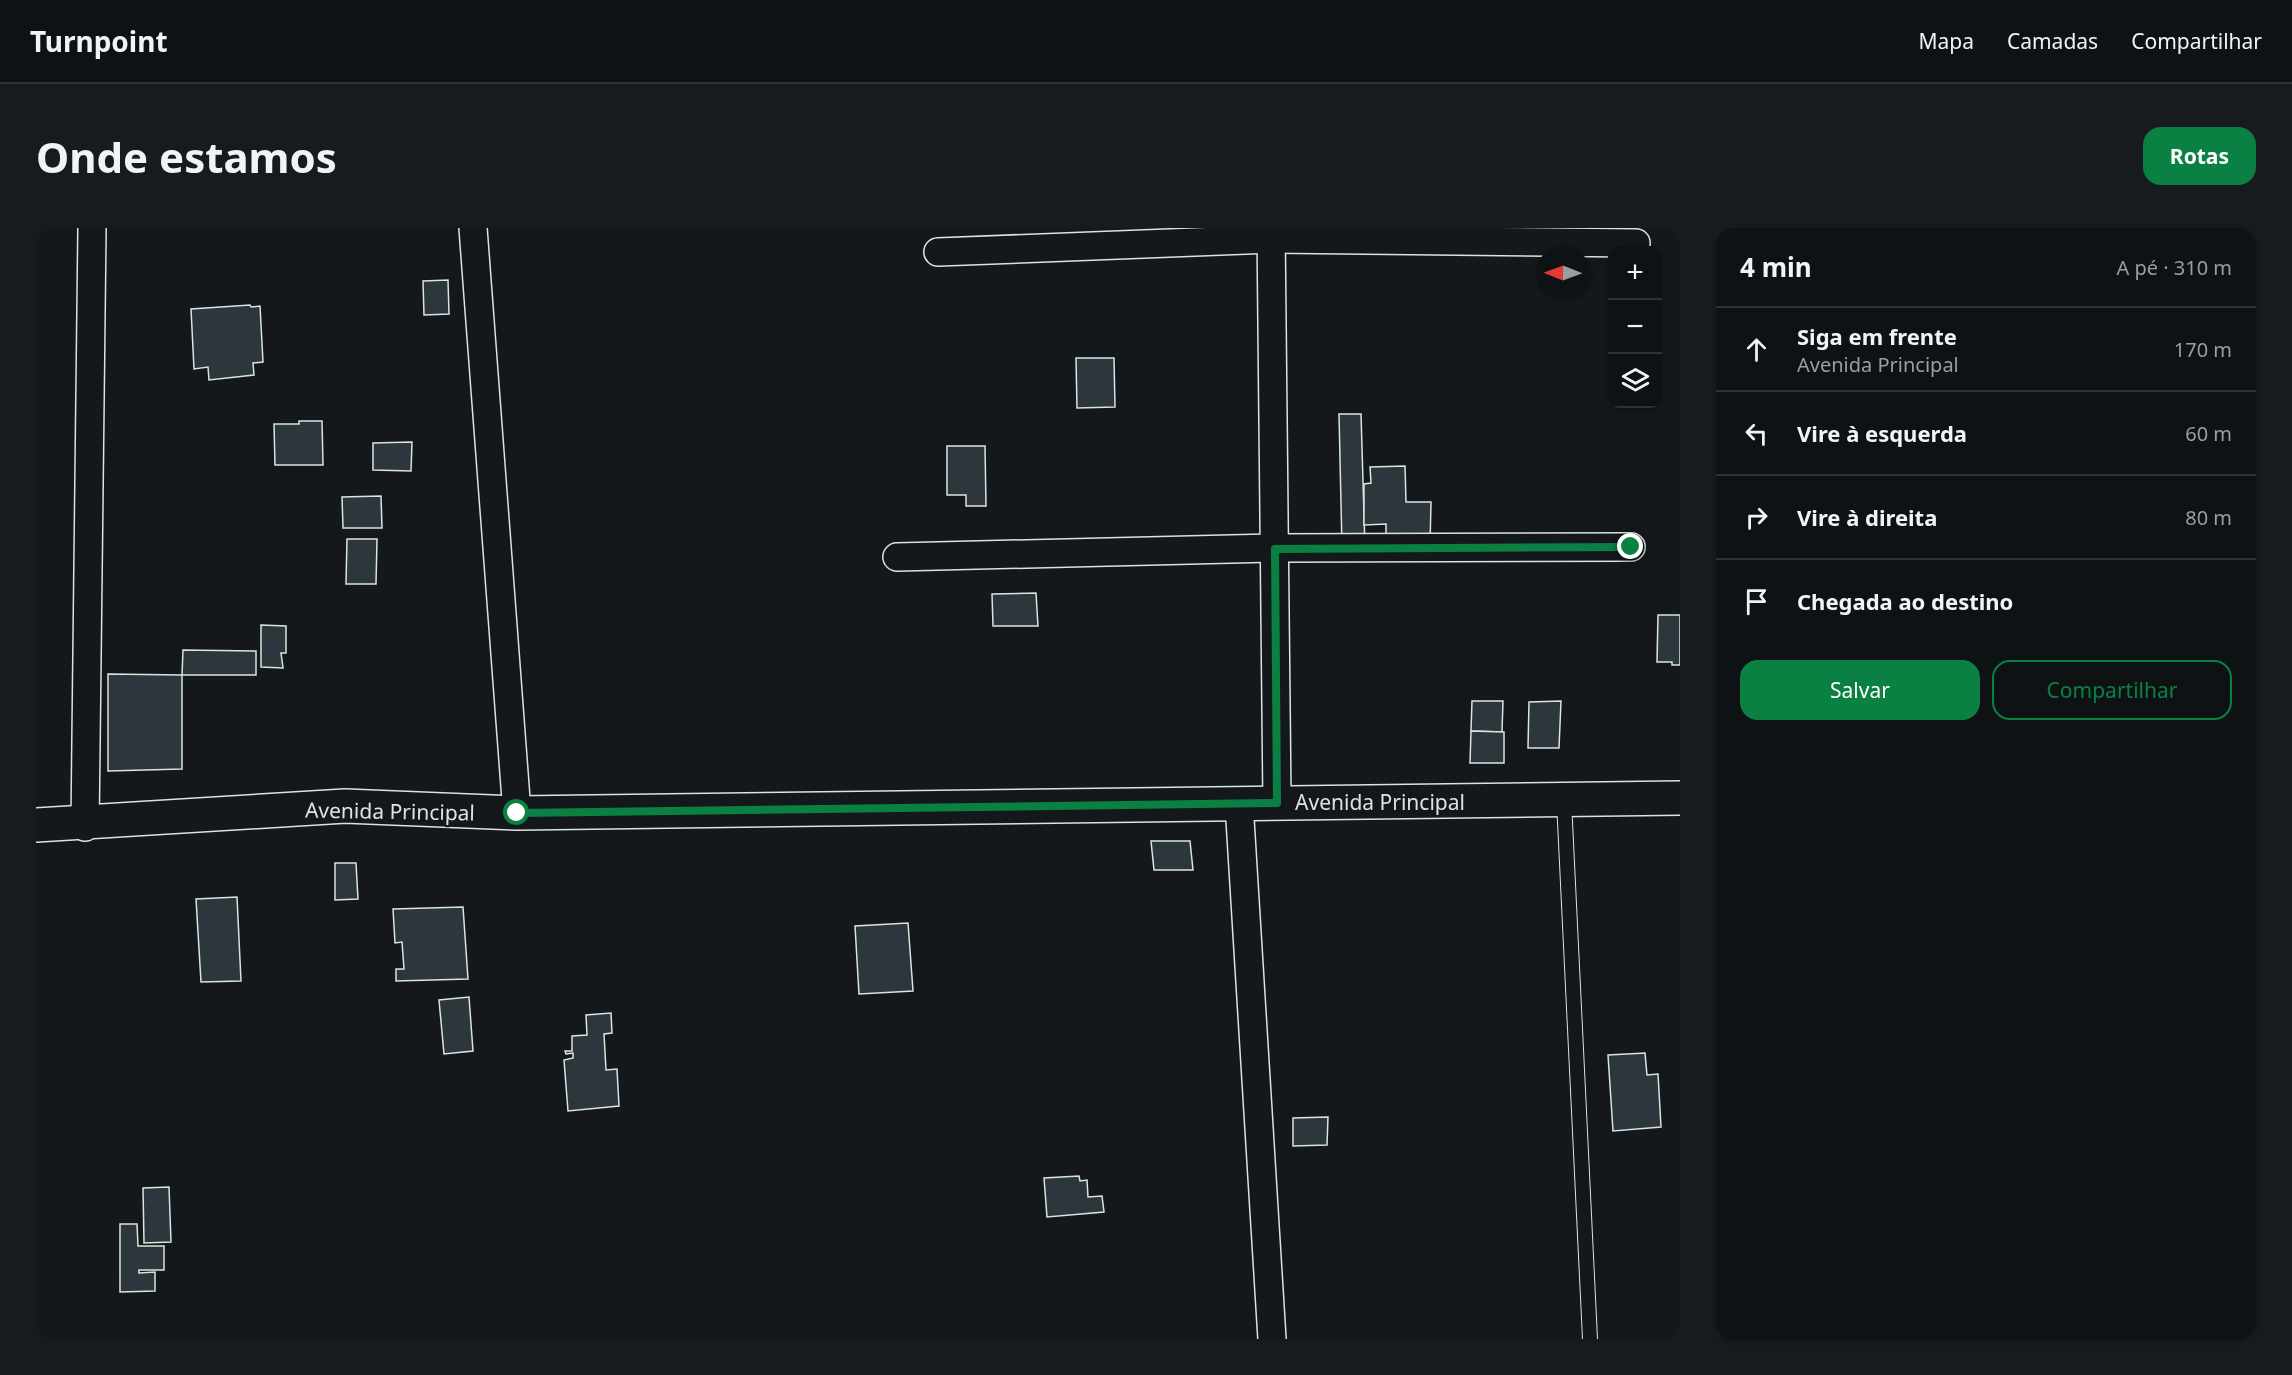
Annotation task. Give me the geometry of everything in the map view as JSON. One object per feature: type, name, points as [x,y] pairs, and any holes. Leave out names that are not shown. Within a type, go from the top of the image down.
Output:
[{"type":"street","points":[[85,825],[92,228]]},
{"type":"street","points":[[473,228],[517,813]]},
{"type":"street","points":[[1271,234],[1277,803]]},
{"type":"street","points":[[938,252],[1271,234],[1636,243]]},
{"type":"street","points":[[897,557],[1275,549],[1631,547]]},
{"type":"street","name":"Avenida Principal","points":[[36,825],[85,825],[345,806],[517,813],[1680,798]]},
{"type":"street","points":[[1239,803],[1272,1339]]},
{"type":"lane","points":[[1564,801],[1590,1339]]},
{"type":"building","points":[[448,280],[449,314],[424,315],[423,281]]},
{"type":"building","points":[[250,305],[251,307],[260,306],[263,362],[253,363],[254,375],[209,380],[208,367],[194,369],[191,309]]},
{"type":"building","points":[[1076,358],[1114,358],[1115,407],[1077,408]]},
{"type":"building","points":[[1339,414],[1361,414],[1365,548],[1342,548]]},
{"type":"building","points":[[299,421],[322,421],[323,465],[275,465],[274,424],[299,424]]},
{"type":"building","points":[[412,442],[411,471],[373,470],[373,443]]},
{"type":"building","points":[[947,446],[985,446],[986,506],[966,506],[966,495],[947,495]]},
{"type":"building","points":[[1405,466],[1406,502],[1431,502],[1430,546],[1386,547],[1386,524],[1364,525],[1364,484],[1371,483],[1370,467]]},
{"type":"building","points":[[381,496],[382,528],[343,528],[342,497]]},
{"type":"building","points":[[347,539],[377,539],[376,584],[346,584]]},
{"type":"building","points":[[1036,593],[1038,626],[993,626],[992,594]]},
{"type":"building","points":[[1658,615],[1680,615],[1680,665],[1672,665],[1672,662],[1657,662]]},
{"type":"building","points":[[261,625],[286,626],[286,653],[281,653],[283,668],[261,667]]},
{"type":"building","points":[[183,650],[256,651],[256,675],[182,675]]},
{"type":"building","points":[[108,674],[182,675],[182,769],[108,771]]},
{"type":"building","points":[[1472,701],[1503,701],[1502,732],[1471,731]]},
{"type":"building","points":[[1561,701],[1559,748],[1528,748],[1529,702]]},
{"type":"building","points":[[1471,731],[1504,732],[1504,763],[1470,763]]},
{"type":"building","points":[[1151,841],[1190,841],[1193,870],[1154,870]]},
{"type":"building","points":[[335,863],[356,863],[358,899],[335,900]]},
{"type":"building","points":[[237,897],[241,981],[201,982],[196,899]]},
{"type":"building","points":[[463,907],[468,979],[396,981],[396,969],[404,969],[402,942],[395,943],[393,909]]},
{"type":"building","points":[[908,923],[913,991],[859,994],[855,926]]},
{"type":"building","points":[[469,997],[473,1051],[444,1054],[439,1000]]},
{"type":"building","points":[[611,1013],[612,1033],[604,1034],[606,1070],[617,1069],[619,1106],[568,1111],[564,1060],[573,1058],[573,1053],[566,1054],[565,1051],[572,1051],[572,1036],[587,1035],[586,1015]]},
{"type":"building","points":[[1645,1053],[1647,1075],[1658,1074],[1661,1127],[1613,1131],[1608,1055]]},
{"type":"building","points":[[1328,1117],[1327,1145],[1293,1146],[1293,1118]]},
{"type":"building","points":[[1079,1176],[1080,1181],[1087,1180],[1088,1197],[1102,1196],[1104,1212],[1047,1217],[1044,1178]]},
{"type":"building","points":[[169,1187],[171,1242],[144,1243],[143,1188]]},
{"type":"building","points":[[120,1224],[137,1224],[138,1246],[164,1246],[164,1270],[139,1270],[139,1273],[155,1272],[155,1291],[120,1292]]},
{"type":"route","points":[[517,813],[1277,803],[1275,549],[1631,547]]}]
